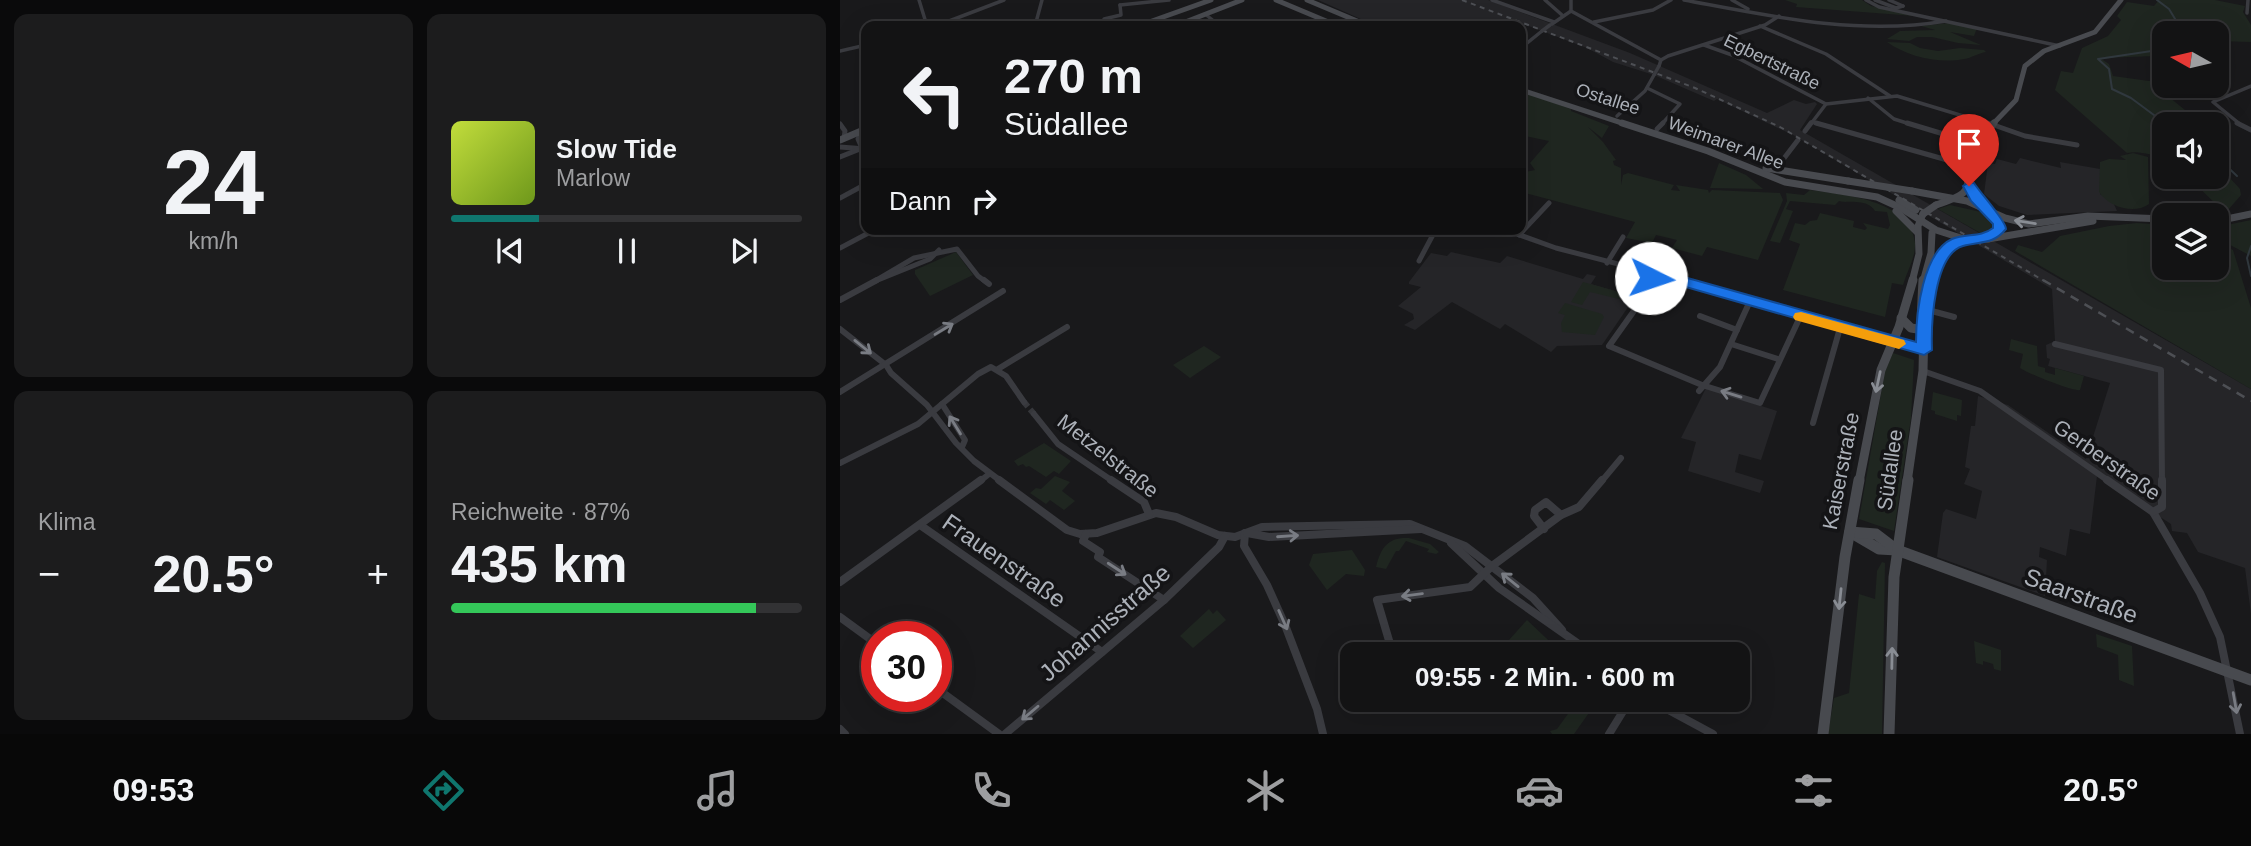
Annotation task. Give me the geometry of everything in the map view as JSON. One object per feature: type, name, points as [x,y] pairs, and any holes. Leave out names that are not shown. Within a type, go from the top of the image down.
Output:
[{"type":"main road","points":[[1152,21],[1211,0]]},
{"type":"main road","points":[[1205,14],[1223,0],[1241,0]]},
{"type":"main road","points":[[1188,21],[1241,0]]},
{"type":"main road","points":[[1276,0],[1325,21]]},
{"type":"main road","points":[[1307,0],[1355,21]]},
{"type":"main road","points":[[1919,215],[1955,199],[1969,186],[1973,158],[1992,125],[2016,100],[2025,66],[2040,53],[2095,33],[2109,11],[2121,0]]},
{"type":"main road","points":[[1201,4],[1215,8]]},
{"type":"main road","points":[[1320,19],[1334,13]]},
{"type":"main road","name":"Ostallee","points":[[1526,89],[1657,129],[1766,168]]},
{"type":"main road","name":"Weimarer Allee","points":[[1526,89],[1708,151],[1785,182],[1809,188],[1861,192],[1919,215]]},
{"type":"main road","points":[[842,140],[861,133]]},
{"type":"main road","points":[[1766,168],[1777,167],[1794,175],[1955,199],[2029,224],[2088,216],[2152,219]]},
{"type":"main road","points":[[1766,168],[1798,179],[1871,189],[1895,198],[1950,236],[1976,240],[2012,237],[2114,218]]},
{"type":"main road","points":[[1969,186],[2000,227],[1997,234],[1988,239]]},
{"type":"main road","points":[[1809,188],[1874,200],[1903,215],[1917,232]]},
{"type":"main road","points":[[1940,204],[1989,210]]},
{"type":"main road","points":[[2229,219],[2251,214]]},
{"type":"main road","name":"Kaiserstraße","points":[[1824,734],[1846,531],[1881,370],[1901,318],[1919,254],[1919,215]]},
{"type":"main road","points":[[1905,305],[1924,308],[1922,284],[1931,253],[1932,233]]},
{"type":"main road","name":"Südallee","points":[[1889,734],[1897,550],[1923,371],[1924,308],[1941,253],[1951,244],[1976,240]]},
{"type":"main road","points":[[1901,318],[1911,328],[1924,327]]},
{"type":"main road","name":"Saarstraße","points":[[1846,531],[1879,549],[1897,550],[2251,680]]},
{"type":"street","points":[[919,0],[926,21]]},
{"type":"street","points":[[949,21],[1004,0]]},
{"type":"street","points":[[1036,21],[1042,0]]},
{"type":"street","points":[[1104,21],[1121,15],[1118,4],[1169,0]]},
{"type":"street","points":[[1492,0],[1552,23]]},
{"type":"street","points":[[1545,0],[1562,15]]},
{"type":"street","points":[[1571,0],[1571,10]]},
{"type":"street","points":[[1594,22],[1653,10],[1671,0]]},
{"type":"street","points":[[1684,0],[1779,16],[1862,25],[1912,25],[1946,21]]},
{"type":"street","points":[[1732,0],[1770,21]]},
{"type":"street","points":[[1866,0],[1873,5],[2060,46]]},
{"type":"street","points":[[1875,0],[1894,8],[1903,7],[1889,0]]},
{"type":"street","points":[[2247,13],[2249,0]]},
{"type":"street","points":[[1526,44],[1571,10]]},
{"type":"street","points":[[1571,10],[1661,60],[1760,26],[1779,16]]},
{"type":"street","points":[[1205,14],[1214,21]]},
{"type":"street","points":[[1316,21],[1320,19]]},
{"type":"street","points":[[1760,26],[1826,54],[1890,96]]},
{"type":"street","name":"Egbertstraße","points":[[1704,45],[1732,55],[1826,104]]},
{"type":"street","points":[[840,51],[861,46]]},
{"type":"street","points":[[1617,116],[1647,88],[1661,60]]},
{"type":"street","points":[[2251,86],[2213,102],[2233,121],[2251,130]]},
{"type":"street","points":[[1647,88],[1680,104],[1657,129]]},
{"type":"street","points":[[1805,131],[1826,104],[1890,96],[1943,107],[2040,139],[2077,145]]},
{"type":"street","points":[[1868,98],[1894,119],[1980,145]]},
{"type":"street","points":[[1812,122],[1972,167]]},
{"type":"street","points":[[840,124],[842,140]]},
{"type":"street","points":[[842,140],[861,133]]},
{"type":"street","points":[[842,140],[861,148]]},
{"type":"street","points":[[1777,167],[1798,140]]},
{"type":"street","points":[[840,157],[861,150]]},
{"type":"street","points":[[840,198],[861,187]]},
{"type":"street","points":[[1526,228],[1549,203]]},
{"type":"street","points":[[840,248],[864,235]]},
{"type":"street","points":[[1419,261],[1433,235]]},
{"type":"street","points":[[1519,235],[1800,317],[1924,350]]},
{"type":"street","points":[[1607,262],[1623,237]]},
{"type":"street","points":[[840,300],[875,281],[934,257],[939,250],[957,249],[978,276],[989,284]]},
{"type":"street","points":[[1652,273],[1644,297],[1609,346],[1656,363],[1701,388],[1760,403],[1800,317]]},
{"type":"street","points":[[840,392],[1003,291]]},
{"type":"street","points":[[1701,388],[1720,367],[1749,301]]},
{"type":"street","points":[[1924,308],[1954,317]]},
{"type":"street","points":[[1700,316],[1737,330]]},
{"type":"street","points":[[840,463],[918,424],[974,377],[1067,327]]},
{"type":"street","points":[[1813,422],[1840,328]]},
{"type":"street","points":[[840,329],[886,365],[886,369],[925,403],[989,474],[1054,522],[1075,533],[1086,534],[1097,533],[1149,514]]},
{"type":"street","points":[[1731,344],[1779,359]]},
{"type":"street","points":[[2055,344],[2161,370],[2162,507],[2153,512]]},
{"type":"street","points":[[994,368],[1013,383],[1024,402]]},
{"type":"street","name":"Gerberstraße","points":[[1923,371],[1966,384],[1979,391],[2153,512],[2200,593],[2220,637],[2230,672],[2240,734]]},
{"type":"street","points":[[942,404],[965,440],[962,447]]},
{"type":"street","name":"Metzelstraße","points":[[1034,414],[1053,440],[1144,502],[1149,514],[1170,515],[1225,536],[1235,537],[1245,533],[1269,537],[1423,529],[1450,542]]},
{"type":"street","points":[[1389,642],[1377,600],[1470,587],[1492,566],[1561,515],[1578,507],[1621,458]]},
{"type":"street","points":[[840,582],[989,474]]},
{"type":"street","points":[[1544,529],[1534,516],[1539,506],[1545,502],[1561,515]]},
{"type":"street","name":"Frauenstraße","points":[[919,525],[1102,652]]},
{"type":"street","points":[[1245,533],[1244,546],[1282,618],[1317,709],[1323,734]]},
{"type":"street","points":[[1086,534],[1083,541],[1100,552],[1098,557],[1164,600]]},
{"type":"street","name":"Johannisstraße","points":[[1005,734],[1164,600],[1219,547],[1225,536]]},
{"type":"street","points":[[1450,542],[1465,547],[1533,598],[1562,630]]},
{"type":"street","points":[[1450,542],[1514,598],[1577,642]]},
{"type":"street","points":[[840,617],[861,632]]},
{"type":"street","points":[[952,700],[999,734]]},
{"type":"street","points":[[1609,734],[1623,712]]},
{"type":"street","points":[[1672,712],[1713,734]]},
{"type":"street","points":[[840,729],[845,734]]},
{"type":"shaded area","points":[[1318,0],[1488,0],[1630,53],[1767,113],[1794,100],[1806,104],[1815,102],[1817,104],[1800,130],[2251,389],[2251,614],[2245,568],[2198,552],[2187,533],[2172,531],[2171,524],[2097,476],[2090,534],[2070,529],[2066,556],[2040,547],[2039,557],[2047,560],[2045,596],[1937,557],[1943,513],[1946,509],[1976,519],[1982,491],[1964,484],[1970,469],[1965,467],[1971,426],[1975,426],[1978,396],[2008,405],[2086,459],[2110,383],[2048,366],[2050,359],[2047,358],[2046,345],[2055,341],[2052,289],[1795,136],[1717,99],[1714,101],[1654,75],[1613,62],[1587,48],[1526,25],[1526,21],[1365,21]]},
{"type":"shaded area","points":[[1785,0],[1862,0],[1871,6],[1915,16],[1796,7],[1797,4]]},
{"type":"shaded area","points":[[2159,0],[2215,0],[2245,6],[2243,12],[2251,25],[2251,42],[2230,41],[2230,21],[2152,21],[2152,56],[2100,58],[2109,64],[2113,76],[2152,80],[2152,98],[2170,98],[2187,112],[2152,112],[2152,155],[2127,153],[2055,90],[2061,71],[2073,73],[2082,48],[2108,36],[2121,20],[2117,16],[2127,2],[2154,6]]},
{"type":"shaded area","points":[[1949,23],[1977,28],[1974,36],[1950,32],[1981,45],[1932,37],[1917,37],[1909,41],[1887,39],[1900,31],[1935,30],[1921,26]]},
{"type":"shaded area","points":[[1887,42],[1910,43],[1938,51],[1960,48],[1986,52],[1964,59],[1934,60],[1904,52]]},
{"type":"shaded area","points":[[1526,93],[1609,126],[1602,138],[1588,127],[1616,160],[1613,161],[1614,165],[1621,168],[1621,185],[1623,175],[1628,173],[1674,185],[1671,190],[1680,191],[1676,185],[1708,190],[1709,193],[1712,190],[1780,193],[1783,200],[1758,260],[1707,247],[1702,256],[1672,248],[1677,240],[1656,235],[1652,243],[1626,238],[1635,222],[1526,193],[1526,172],[1535,170],[1530,163],[1549,141],[1526,136]]},
{"type":"shaded area","points":[[2133,153],[2148,157],[2149,204],[2129,209],[2109,202],[2099,192],[2100,162],[2109,159],[2126,160],[2120,156]]},
{"type":"shaded area","points":[[2020,158],[2061,168],[2060,162],[2100,169],[2100,194],[2114,204],[2117,211],[2027,215],[1999,206],[1984,194],[1988,163],[1995,164],[1997,159],[2016,164]]},
{"type":"shaded area","points":[[1719,163],[1746,175],[1763,189],[1710,188]]},
{"type":"shaded area","points":[[2229,177],[2240,189],[2241,195],[2229,209],[2229,203],[2215,203],[2200,189],[2229,189]]},
{"type":"shaded area","points":[[1810,190],[1856,197],[1889,208],[1902,217],[1911,229],[1915,243],[1913,259],[1903,285],[1892,283],[1885,317],[1783,290],[1800,244],[1789,240],[1795,223],[1805,225],[1817,220],[1820,213],[1854,221],[1853,227],[1865,230],[1867,228],[1863,223],[1888,229],[1890,225],[1887,212],[1875,211],[1868,204],[1839,201],[1835,205],[1790,201],[1786,209],[1793,211],[1780,243],[1770,241],[1787,201],[1786,193],[1804,195]]},
{"type":"shaded area","points":[[1950,205],[1981,212],[1997,225],[1991,234],[1984,235],[1938,209]]},
{"type":"shaded area","points":[[2251,220],[2251,256],[2229,244],[2229,225]]},
{"type":"shaded area","points":[[2152,224],[2152,280],[2229,280],[2229,248],[2233,250],[2251,308],[2251,389],[2015,251],[2018,245],[2042,252],[2060,236],[2109,226]]},
{"type":"shaded area","points":[[956,252],[973,275],[930,296],[915,270]]},
{"type":"shaded area","points":[[1451,252],[1500,263],[1507,256],[1583,279],[1587,274],[1596,276],[1591,284],[1635,297],[1602,345],[1557,346],[1551,352],[1505,324],[1500,329],[1452,302],[1415,330],[1404,325],[1414,319],[1413,314],[1398,306],[1421,287],[1409,282],[1431,253],[1447,256]]},
{"type":"shaded area","points":[[1583,282],[1623,293],[1619,299],[1590,292],[1582,305],[1571,302]]},
{"type":"shaded area","points":[[1565,303],[1602,314],[1604,317],[1595,335],[1562,332],[1561,323],[1565,315],[1558,313]]},
{"type":"shaded area","points":[[2011,339],[2037,346],[2038,366],[2045,368],[2045,372],[2055,375],[2055,368],[2084,376],[2080,390],[2040,378],[2020,368],[2023,354],[2009,350]]},
{"type":"shaded area","points":[[1204,346],[1221,357],[1190,378],[1173,365]]},
{"type":"shaded area","points":[[1893,353],[1914,360],[1911,418],[1894,531],[1859,519],[1885,371]]},
{"type":"shaded area","points":[[1706,388],[1777,411],[1761,460],[1739,454],[1735,472],[1764,481],[1760,493],[1688,471],[1696,442],[1681,438]]},
{"type":"shaded area","points":[[1933,392],[1962,400],[1961,416],[1957,415],[1957,421],[1935,414],[1935,411],[1931,410]]},
{"type":"shaded area","points":[[1044,443],[1071,461],[1059,474],[1054,471],[1046,477],[1029,466],[1018,466],[1014,461]]},
{"type":"shaded area","points":[[1055,476],[1070,482],[1062,491],[1075,501],[1064,510],[1050,500],[1046,504],[1030,493],[1036,488],[1041,489]]},
{"type":"shaded area","points":[[1409,538],[1430,544],[1439,552],[1427,552],[1429,549],[1406,541],[1399,551],[1396,551],[1386,569],[1376,567],[1380,554],[1391,541]]},
{"type":"shaded area","points":[[1352,550],[1365,570],[1364,576],[1346,574],[1327,590],[1309,565],[1313,554]]},
{"type":"shaded area","points":[[1882,562],[1885,563],[1882,734],[1828,734],[1834,698],[1849,693],[1859,594],[1875,599],[1877,571]]},
{"type":"shaded area","points":[[1209,609],[1213,614],[1217,610],[1226,620],[1193,648],[1180,636]]},
{"type":"shaded area","points":[[1527,620],[1550,642],[1510,642]]},
{"type":"shaded area","points":[[2096,634],[2132,646],[2134,686],[2119,680],[2118,655],[2097,647]]},
{"type":"shaded area","points":[[1974,641],[2001,650],[2001,671],[1994,669],[1993,664],[1983,661],[1983,665],[1976,663]]},
{"type":"shaded area","points":[[1569,712],[1590,712],[1574,734],[1552,734],[1550,731],[1557,729]]},
{"type":"waterway","points":[[2157,0],[2169,9],[2176,21]]},
{"type":"waterway","points":[[2152,51],[2098,59],[2109,69],[2112,89],[2131,98],[2152,114]]},
{"type":"waterway","points":[[2229,168],[2237,176]]},
{"type":"waterway","points":[[2251,246],[2247,258],[2251,276]]},
{"type":"tunnel","points":[[1024,402],[1034,414]]},
{"type":"railway","points":[[1462,0],[1518,21]]},
{"type":"railway","points":[[1526,24],[1695,88],[1780,127],[2046,282]]},
{"type":"railway","points":[[2043,280],[2251,401]]},
{"type":"slow traffic","points":[[1801,317],[1899,344]]},
{"type":"route","points":[[1651,278],[1652,273],[1684,281],[1800,317],[1924,350],[1924,324],[1933,274],[1941,253],[1948,246],[1966,240],[1988,239],[2000,229],[2000,223],[1976,198],[1969,186]]}]
